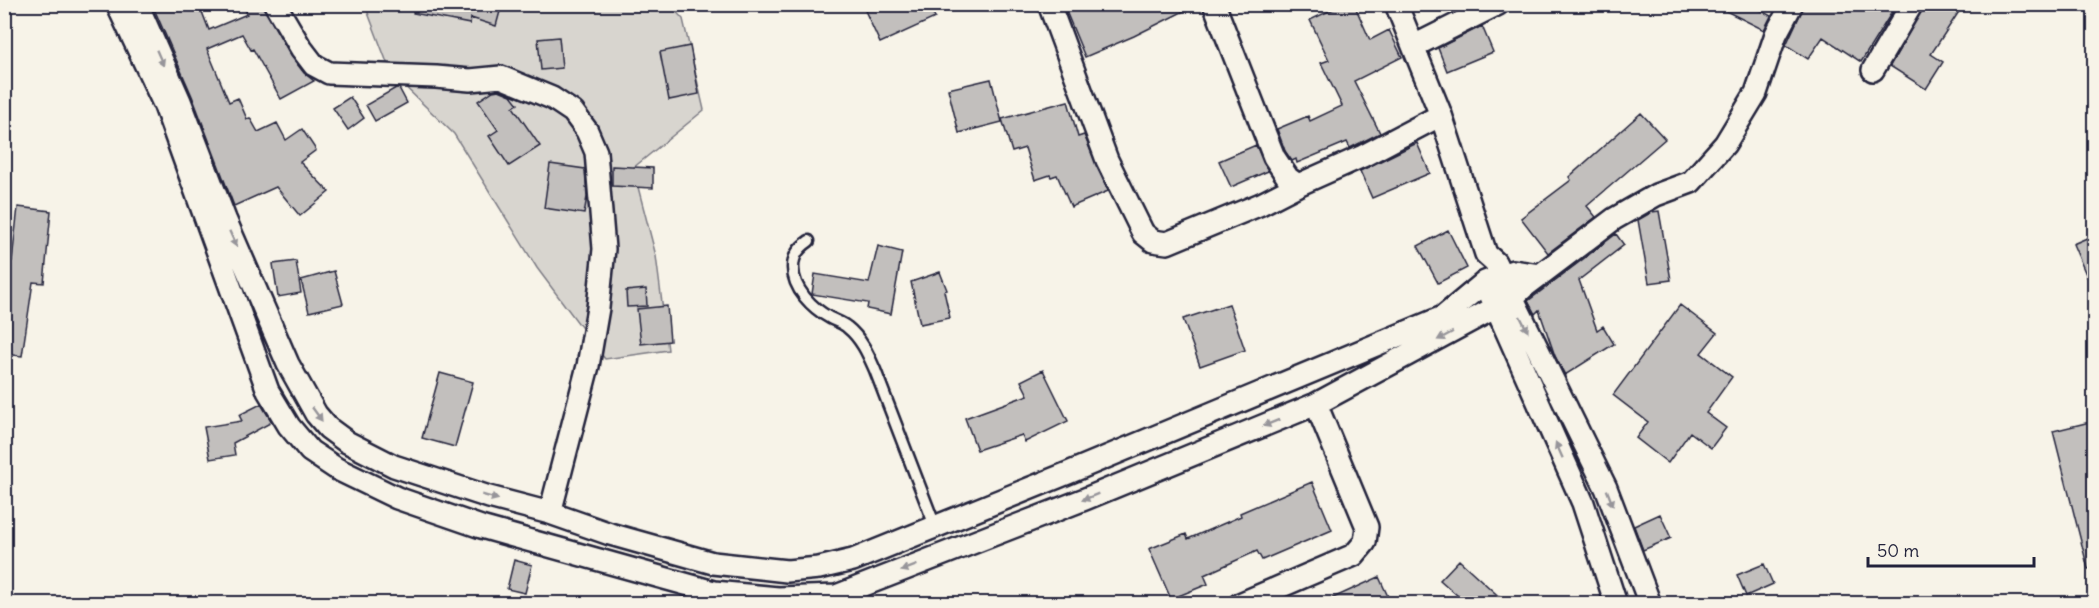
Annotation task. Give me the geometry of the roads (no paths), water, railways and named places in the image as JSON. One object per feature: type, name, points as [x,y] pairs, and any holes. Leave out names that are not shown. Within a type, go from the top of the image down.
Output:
[{"type":"street","points":[[117,4],[165,106],[268,391],[289,426],[310,451],[337,469],[397,498],[481,527],[714,592],[778,598],[838,600],[1316,404],[1504,303],[1614,219],[1656,195],[1691,182],[1725,144],[1756,93],[1776,34],[1792,4]]},
{"type":"street","points":[[137,4],[180,101],[225,219],[288,364],[316,414],[328,428],[347,442],[394,466],[550,513],[610,534],[713,563],[787,571],[819,568],[853,560],[1443,317],[1493,279],[1513,271],[1539,275]]},
{"type":"street","points":[[275,4],[314,65],[328,73],[470,80],[501,77],[552,98],[573,112],[587,131],[596,152],[604,249],[598,308],[588,366],[550,513]]},
{"type":"street","points":[[1049,4],[1107,160],[1143,233],[1153,241],[1167,243],[1261,204],[1363,156],[1441,115]]},
{"type":"street","points":[[1214,4],[1274,157],[1288,178],[1298,185]]},
{"type":"street","points":[[1396,4],[1441,115],[1486,254],[1495,262],[1493,279],[1583,503],[1616,603]]},
{"type":"street","points":[[1414,46],[1498,4]]},
{"type":"street","points":[[1873,70],[1912,4]]},
{"type":"street","points":[[1504,303],[1606,488],[1650,603]]},
{"type":"street","points":[[1240,603],[1354,555],[1365,542],[1367,527],[1316,404]]},
{"type":"street","points":[[518,536],[521,506]]},
{"type":"street","points":[[819,568],[838,600]]},
{"type":"lane","points":[[809,241],[800,247],[793,259],[793,279],[811,303],[828,316],[847,326],[863,345],[875,370],[935,526]]}]
